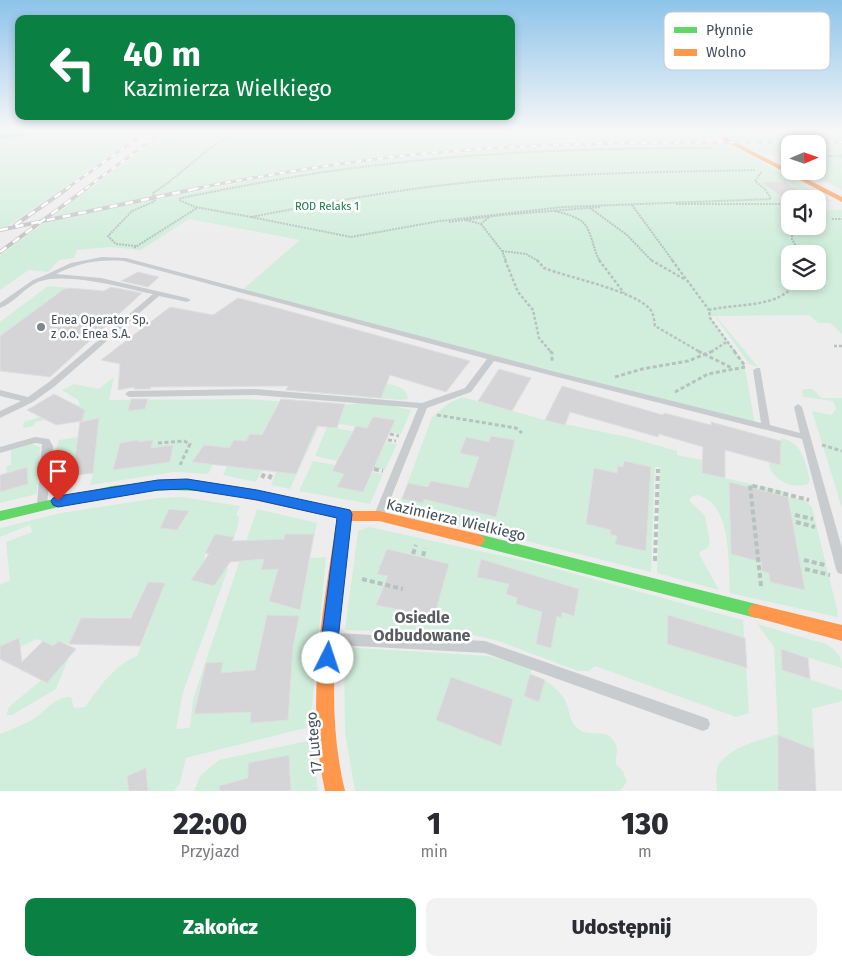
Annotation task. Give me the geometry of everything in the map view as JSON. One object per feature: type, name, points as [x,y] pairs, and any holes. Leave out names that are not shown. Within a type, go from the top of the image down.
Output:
[{"type":"street","points":[[773,168],[842,200]]},
{"type":"street","name":"Kazimierza Wielkiego","points":[[0,516],[42,505],[158,485],[187,484],[239,492],[344,514],[379,516],[534,553],[842,634]]},
{"type":"street","name":"17 Lutego","points":[[335,791],[325,730],[329,639],[344,514]]},
{"type":"lane","points":[[45,278],[62,267],[86,259],[124,259],[553,374],[805,437]]},
{"type":"lane","points":[[0,306],[32,283],[52,276],[101,280],[187,300]]},
{"type":"lane","points":[[0,415],[30,400],[65,374],[158,293]]},
{"type":"lane","points":[[130,394],[255,392],[423,406],[468,390],[492,357]]},
{"type":"lane","points":[[757,370],[766,427]]},
{"type":"lane","points":[[0,393],[30,400]]},
{"type":"lane","points":[[379,516],[423,406]]},
{"type":"lane","points":[[798,407],[842,569]]},
{"type":"lane","points":[[0,450],[35,440],[46,441],[48,446],[42,505]]},
{"type":"lane","points":[[329,639],[485,647],[703,724]]},
{"type":"path","points":[[136,246],[117,245],[111,242],[108,236],[132,211],[153,202],[155,200],[153,193],[174,180],[188,168]]},
{"type":"path","points":[[347,168],[301,174],[220,189],[179,200],[198,208],[351,238],[458,218],[563,207],[771,199],[765,189],[755,181],[763,170],[766,169],[764,168]]},
{"type":"path","points":[[251,217],[374,194],[482,181],[568,174],[763,170]]},
{"type":"path","points":[[186,204],[189,212]]},
{"type":"path","points":[[449,222],[551,210],[632,205],[781,204]]},
{"type":"path","points":[[632,205],[709,310],[710,318],[746,369],[732,368],[713,371],[697,377],[664,401]]},
{"type":"path","points":[[124,259],[136,246],[198,208]]},
{"type":"path","points":[[588,208],[627,235],[652,261],[686,281]]},
{"type":"path","points":[[551,210],[580,219],[586,225],[596,254],[624,294]]},
{"type":"path","points":[[481,224],[489,217]]},
{"type":"path","points":[[832,219],[842,219]]},
{"type":"path","points":[[464,220],[481,224],[502,251],[518,292],[533,310],[539,338],[552,353],[553,374]]},
{"type":"path","points":[[502,251],[518,251],[529,255],[541,263],[544,268],[551,271],[592,284],[606,286],[624,294],[649,308],[655,318],[655,326],[672,339],[708,354],[732,368]]},
{"type":"path","points":[[709,310],[721,306],[767,301],[790,293],[792,290]]},
{"type":"path","points":[[594,384],[646,368],[690,361],[708,354],[728,341]]},
{"type":"path","points":[[834,346],[842,346]]},
{"type":"path","points":[[431,415],[516,428],[522,433]]},
{"type":"path","points":[[158,443],[184,441],[190,444],[179,467]]},
{"type":"path","points":[[822,444],[842,451]]},
{"type":"path","points":[[655,563],[658,469]]},
{"type":"path","points":[[762,595],[750,485],[799,496],[814,505]]},
{"type":"path","points":[[795,515],[819,520]]},
{"type":"path","points":[[796,522],[821,528]]},
{"type":"path","points":[[804,560],[831,567]]},
{"type":"path","points":[[805,569],[833,576]]},
{"type":"path","points":[[359,578],[403,590]]},
{"type":"green space","points":[[0,168],[92,168],[8,226],[0,228]]},
{"type":"green space","points":[[118,168],[309,168],[260,176],[52,217]]},
{"type":"green space","name":"ROD Relaks 1","points":[[324,168],[773,168],[770,168],[781,174],[781,180],[793,180],[811,190],[781,190],[781,235],[826,235],[826,211],[842,210],[842,334],[830,323],[818,323],[809,315],[716,316],[758,367],[749,364],[715,316],[710,317],[744,363],[755,424],[242,290],[300,240],[189,219],[141,250],[110,247],[77,250],[74,258],[59,260],[48,272],[29,270],[0,290],[0,255],[44,223],[294,172]]},
{"type":"green space","points":[[826,168],[842,168],[842,190],[822,180],[826,180]]},
{"type":"green space","points":[[48,286],[70,288],[0,336],[0,322]]},
{"type":"green space","points":[[114,377],[109,400],[246,399],[315,404],[319,426],[290,489],[271,485],[276,472],[262,470],[256,482],[223,475],[227,466],[213,465],[208,474],[174,472],[90,485],[93,473],[75,475],[72,488],[51,492],[61,459],[53,459],[59,440],[78,437],[79,430],[98,418],[82,421],[84,412],[35,422],[34,426],[23,428],[24,422],[80,405],[78,400],[62,390],[74,384],[99,389]]},
{"type":"green space","points":[[386,384],[403,389],[408,399],[363,397],[365,392]]},
{"type":"green space","points":[[804,389],[813,389],[821,398],[842,398],[842,508],[812,411],[831,415],[836,409],[833,401],[803,397],[802,391]]},
{"type":"green space","points":[[462,397],[545,420],[628,437],[677,451],[677,455],[708,461],[725,470],[703,464],[703,473],[787,492],[789,497],[804,500],[812,507],[838,613],[837,617],[730,593],[727,541],[720,515],[714,505],[705,498],[696,495],[689,500],[705,516],[710,542],[708,548],[699,554],[719,590],[657,573],[660,467],[655,467],[651,572],[398,509],[432,417],[449,403]]},
{"type":"green space","points":[[360,403],[384,404],[411,410],[401,434],[390,432],[395,420],[373,417],[367,428],[338,424],[335,406]]},
{"type":"green space","points":[[327,427],[353,431],[351,434],[351,461],[339,458],[337,461],[315,456]]},
{"type":"green space","points":[[781,438],[788,440],[799,448],[810,480],[808,484],[796,485],[783,482],[777,478],[770,468],[769,462],[780,465]]},
{"type":"green space","points":[[386,442],[397,444],[385,470],[374,468]]},
{"type":"green space","points":[[32,444],[40,447],[37,494],[0,503],[0,492],[28,483],[27,467],[7,473],[6,466],[11,465],[11,450]]},
{"type":"green space","points":[[313,461],[335,465],[331,471],[344,474],[338,487],[362,492],[372,472],[383,474],[370,504],[299,491]]},
{"type":"green space","points":[[182,497],[240,506],[236,515],[239,516],[234,537],[215,534],[205,553],[204,562],[192,580],[214,586],[226,567],[228,569],[183,692],[176,729],[190,728],[193,699],[257,509],[317,523],[310,558],[326,557],[310,727],[186,758],[180,783],[174,791],[148,791],[146,768],[128,776],[129,791],[0,791],[0,734],[30,721],[54,702],[64,698],[71,697],[74,708],[85,707],[114,671],[137,656],[152,617],[81,618],[69,644],[59,641],[53,646],[37,639],[20,647],[19,638],[0,646],[0,585],[10,580],[6,542],[32,532],[30,525],[0,537],[0,528],[61,513],[158,498]]},
{"type":"green space","points":[[369,527],[531,562],[743,620],[749,713],[736,717],[595,666],[589,671],[578,671],[495,640],[468,634],[345,630],[358,531]]},
{"type":"green space","points":[[757,624],[826,644],[835,651],[840,657],[842,668],[781,649],[782,670],[842,690],[842,701],[812,709],[814,749],[778,735],[778,791],[717,791],[717,770],[724,758],[738,748],[778,734],[774,647]]},
{"type":"green space","points":[[344,647],[489,656],[532,668],[524,696],[539,702],[545,680],[551,684],[565,699],[571,718],[578,728],[582,731],[611,737],[616,744],[616,764],[623,771],[627,782],[620,791],[355,791],[345,732]]},
{"type":"green space","points":[[69,657],[56,689],[12,715],[6,715],[9,707]]},
{"type":"green space","points":[[311,740],[318,791],[194,791],[200,776],[219,760]]},
{"type":"building","points":[[761,182],[785,182],[797,190],[781,190],[781,196]]},
{"type":"building","points":[[138,272],[159,277],[148,287],[121,281]]},
{"type":"building","points":[[111,287],[142,293],[50,377],[0,371],[0,336],[64,289],[104,291]]},
{"type":"building","points":[[238,298],[470,361],[446,392],[390,375],[381,398],[286,390],[288,386],[151,387],[150,389],[134,389],[134,387],[118,390],[120,364],[101,360],[170,307],[213,315]]},
{"type":"building","points":[[499,369],[531,378],[512,411],[478,401]]},
{"type":"building","points":[[562,386],[663,415],[664,413],[711,425],[711,422],[781,441],[780,465],[725,450],[725,478],[702,473],[703,447],[659,434],[658,437],[570,412],[565,425],[545,420]]},
{"type":"building","points":[[54,394],[85,410],[82,421],[56,425],[27,410]]},
{"type":"building","points":[[131,399],[148,399],[145,409],[128,411]]},
{"type":"building","points":[[281,399],[345,404],[337,428],[317,426],[296,474],[192,462],[204,445],[229,448],[234,440],[246,441],[250,434],[262,435]]},
{"type":"building","points":[[373,417],[395,420],[363,492],[337,487],[344,474],[332,471],[356,426],[367,428]]},
{"type":"building","points":[[99,418],[93,473],[54,478],[61,460],[75,458],[80,422]]},
{"type":"building","points":[[491,436],[515,440],[496,517],[424,499],[423,503],[402,499],[408,483],[428,487],[431,481],[468,488],[479,457],[460,453],[466,437],[489,442]]},
{"type":"building","points":[[138,440],[138,442],[153,440],[151,448],[173,445],[170,462],[113,470],[120,443]]},
{"type":"building","points":[[624,461],[651,467],[646,551],[615,544],[617,536],[610,534],[611,530],[586,524],[594,468],[617,473],[618,466],[623,467]]},
{"type":"building","points":[[27,467],[28,484],[0,492],[0,475]]},
{"type":"building","points":[[729,482],[788,497],[805,590],[770,582],[769,573],[762,571],[761,562],[731,554]]},
{"type":"building","points":[[169,509],[189,511],[177,530],[160,528]]},
{"type":"building","points":[[215,534],[234,537],[232,541],[284,539],[285,534],[314,534],[300,610],[269,601],[278,569],[261,570],[264,559],[230,562],[214,586],[191,580],[209,554],[205,553]]},
{"type":"building","points":[[387,549],[449,564],[434,617],[376,605],[388,576],[377,574]]},
{"type":"building","points":[[481,559],[579,589],[574,616],[562,612],[561,618],[557,616],[551,648],[536,644],[542,612],[516,604],[517,598],[506,594],[509,584],[477,577]]},
{"type":"building","points":[[148,582],[165,583],[140,646],[69,644],[81,618],[131,618]]},
{"type":"building","points":[[267,615],[299,616],[293,647],[288,720],[250,723],[251,712],[194,714],[206,663],[223,662],[221,673],[255,670]]},
{"type":"building","points":[[668,615],[745,638],[747,668],[667,644]]},
{"type":"building","points":[[19,638],[22,662],[43,641],[53,646],[59,641],[76,649],[47,683],[0,659],[0,646]]},
{"type":"building","points":[[781,649],[808,658],[810,679],[782,670]]},
{"type":"building","points":[[530,674],[545,680],[539,702],[524,696]]},
{"type":"building","points":[[451,677],[513,699],[501,746],[436,720]]},
{"type":"building","points":[[778,735],[814,749],[816,791],[778,791]]},
{"type":"building","points":[[289,755],[291,791],[220,791],[219,786],[248,778],[248,763]]},
{"type":"building","points":[[146,768],[148,791],[129,791],[127,776]]},
{"type":"railway","points":[[66,189],[96,168]]},
{"type":"railway","points":[[85,189],[114,168]]},
{"type":"railway","points":[[193,189],[316,168]]},
{"type":"railway","points":[[15,225],[68,188]]},
{"type":"railway","points":[[42,221],[87,188]]},
{"type":"railway","points":[[42,221],[200,188]]},
{"type":"railway","points":[[0,230],[42,221]]},
{"type":"railway","points":[[0,252],[42,221]]},
{"type":"traffic: fast","points":[[0,516],[83,496],[141,487],[170,485],[226,490]]},
{"type":"traffic: fast","points":[[478,540],[756,611]]},
{"type":"traffic: slow","points":[[780,168],[842,200]]},
{"type":"traffic: slow","points":[[226,490],[353,516],[379,516],[478,540]]},
{"type":"traffic: slow","points":[[335,791],[329,765],[324,710],[326,654],[345,514]]},
{"type":"traffic: slow","points":[[756,611],[842,633]]},
{"type":"place","name":"Enea Operator Sp. z o.o. Enea S.A.","points":[[41,327]]},
{"type":"district","name":"Osiedle Odbudowane","points":[[422,626]]},
{"type":"route","points":[[58,501],[158,485],[187,484],[257,495],[344,514],[328,658]]}]
